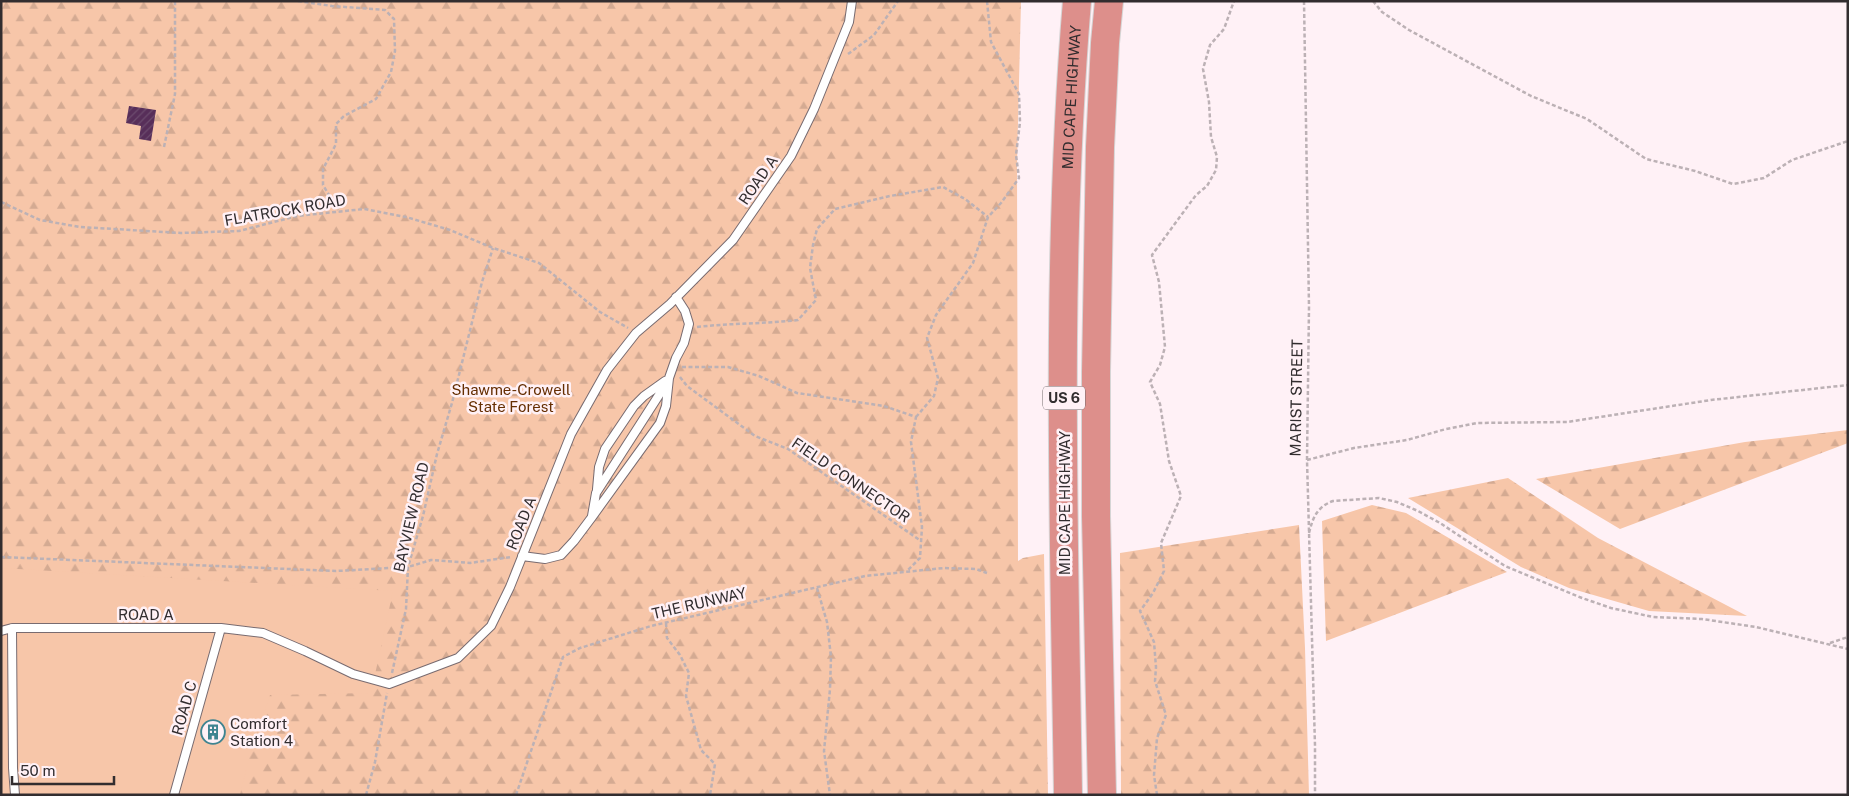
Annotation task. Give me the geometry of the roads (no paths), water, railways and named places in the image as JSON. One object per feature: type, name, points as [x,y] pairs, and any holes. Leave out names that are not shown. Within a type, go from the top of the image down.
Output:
[{"type":"highway","name":"MID CAPE HIGHWAY","points":[[1068,795],[1064,532],[1064,297],[1070,80],[1077,1]]},
{"type":"highway","name":"MID CAPE HIGHWAY","points":[[1102,795],[1096,516],[1096,372],[1100,147],[1109,1]]},
{"type":"lane","name":"ROAD A","points":[[1,631],[12,628],[221,628],[263,633],[353,674],[389,684],[458,658],[491,626],[522,556],[571,434],[607,370],[636,333],[676,297],[733,240],[792,156],[832,66],[849,22],[852,1]]},
{"type":"lane","points":[[596,493],[669,378],[684,343],[689,324],[685,310],[676,297]]},
{"type":"lane","points":[[592,518],[599,467],[605,449],[634,406],[644,396],[669,378]]},
{"type":"lane","points":[[522,556],[545,559],[561,555],[574,541],[660,423],[666,406],[669,378]]},
{"type":"lane","points":[[12,628],[13,768],[15,795]]},
{"type":"lane","name":"ROAD C","points":[[174,795],[221,628]]},
{"type":"place","name":"Comfort Station 4","points":[[213,732]]},
{"type":"park label","name":"Shawme-Crowell State Forest","points":[[511,398]]}]
